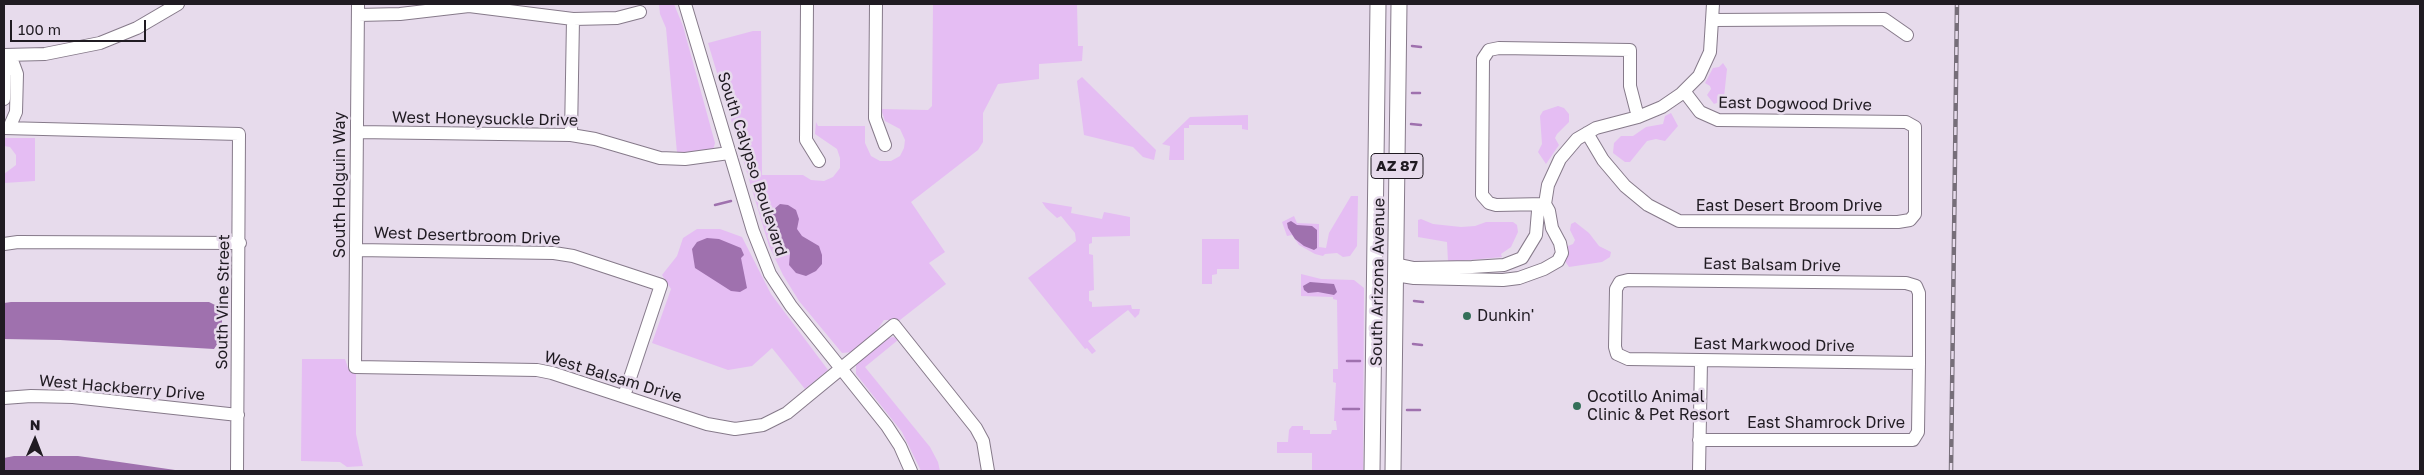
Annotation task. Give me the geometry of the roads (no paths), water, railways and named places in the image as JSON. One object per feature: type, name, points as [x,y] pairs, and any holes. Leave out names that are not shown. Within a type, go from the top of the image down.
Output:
[{"type":"main road","name":"South Arizona Avenue","points":[[1372,471],[1378,4]]},
{"type":"main road","name":"South Arizona Avenue","points":[[1393,471],[1398,4]]},
{"type":"street","points":[[7,55],[45,54],[100,42],[137,28],[178,4]]},
{"type":"street","name":"South Calypso Boulevard","points":[[684,4],[758,247],[776,285],[840,369],[887,426],[900,446],[911,471]]},
{"type":"street","points":[[807,4],[806,140],[819,161]]},
{"type":"street","points":[[876,4],[875,118],[885,145]]},
{"type":"street","points":[[1395,269],[1414,278],[1519,278],[1558,261],[1562,253],[1560,243],[1538,211],[1545,204],[1548,185],[1560,158],[1577,139],[1596,128],[1638,117],[1662,107],[1684,91],[1699,76],[1710,52],[1713,4]]},
{"type":"street","points":[[358,9],[400,14],[452,6],[469,6],[573,19],[617,18],[640,12]]},
{"type":"street","name":"South Holguin Way","points":[[355,367],[358,9]]},
{"type":"street","points":[[571,135],[573,19]]},
{"type":"street","points":[[1713,20],[1884,20],[1907,35]]},
{"type":"street","points":[[1545,204],[1488,203],[1482,195],[1483,60],[1489,50],[1499,48],[1630,50],[1630,86],[1638,117]]},
{"type":"street","points":[[4,99],[7,55]]},
{"type":"street","points":[[6,128],[16,112],[17,74],[7,55]]},
{"type":"street","name":"East Dogwood Drive","points":[[1684,91],[1700,112],[1718,120],[1906,122],[1915,127],[1917,138],[1915,214],[1910,220]]},
{"type":"street","points":[[4,114],[6,128]]},
{"type":"street","name":"South Vine Street","points":[[6,128],[239,134],[240,243],[237,471]]},
{"type":"street","name":"West Honeysuckle Drive","points":[[357,132],[571,135],[595,138],[660,158],[685,159],[729,153]]},
{"type":"street","name":"East Desert Broom Drive","points":[[1587,133],[1603,160],[1625,186],[1648,205],[1679,221],[1868,222],[1910,220]]},
{"type":"street","points":[[1395,269],[1504,265],[1522,258],[1544,222]]},
{"type":"street","points":[[1536,235],[1555,235]]},
{"type":"street","points":[[4,244],[18,242],[240,243]]},
{"type":"street","name":"West Desertbroom Drive","points":[[356,250],[554,253],[573,256],[662,285],[624,396]]},
{"type":"street","name":"East Balsam Drive","points":[[1628,358],[1618,354],[1615,347],[1616,290],[1620,282],[1628,280],[1906,283],[1916,286],[1919,293],[1919,362]]},
{"type":"street","name":"West Balsam Drive","points":[[355,367],[537,370],[714,426],[735,429],[750,428],[774,421],[786,413],[894,325],[973,422],[983,441],[988,471]]},
{"type":"street","name":"East Markwood Drive","points":[[1628,358],[1919,362]]},
{"type":"street","points":[[1699,471],[1700,360]]},
{"type":"street","name":"East Shamrock Drive","points":[[1699,440],[1913,440],[1918,432],[1919,362]]},
{"type":"street","name":"West Hackberry Drive","points":[[4,398],[64,396],[238,415]]},
{"type":"waterway","points":[[1412,46],[1421,47]]},
{"type":"waterway","points":[[1412,93],[1420,93]]},
{"type":"waterway","points":[[1411,124],[1421,125]]},
{"type":"waterway","points":[[715,205],[731,201]]},
{"type":"waterway","points":[[1414,301],[1423,302]]},
{"type":"waterway","points":[[1413,344],[1422,345]]},
{"type":"waterway","points":[[1347,361],[1360,361]]},
{"type":"waterway","points":[[1343,409],[1359,409]]},
{"type":"waterway","points":[[1407,410],[1420,410]]},
{"type":"railway","points":[[1951,471],[1957,4]]},
{"type":"place","name":"Dunkin'","points":[[1467,316]]},
{"type":"place","name":"Ocotillo Animal Clinic & Pet Resort","points":[[1577,406]]}]
